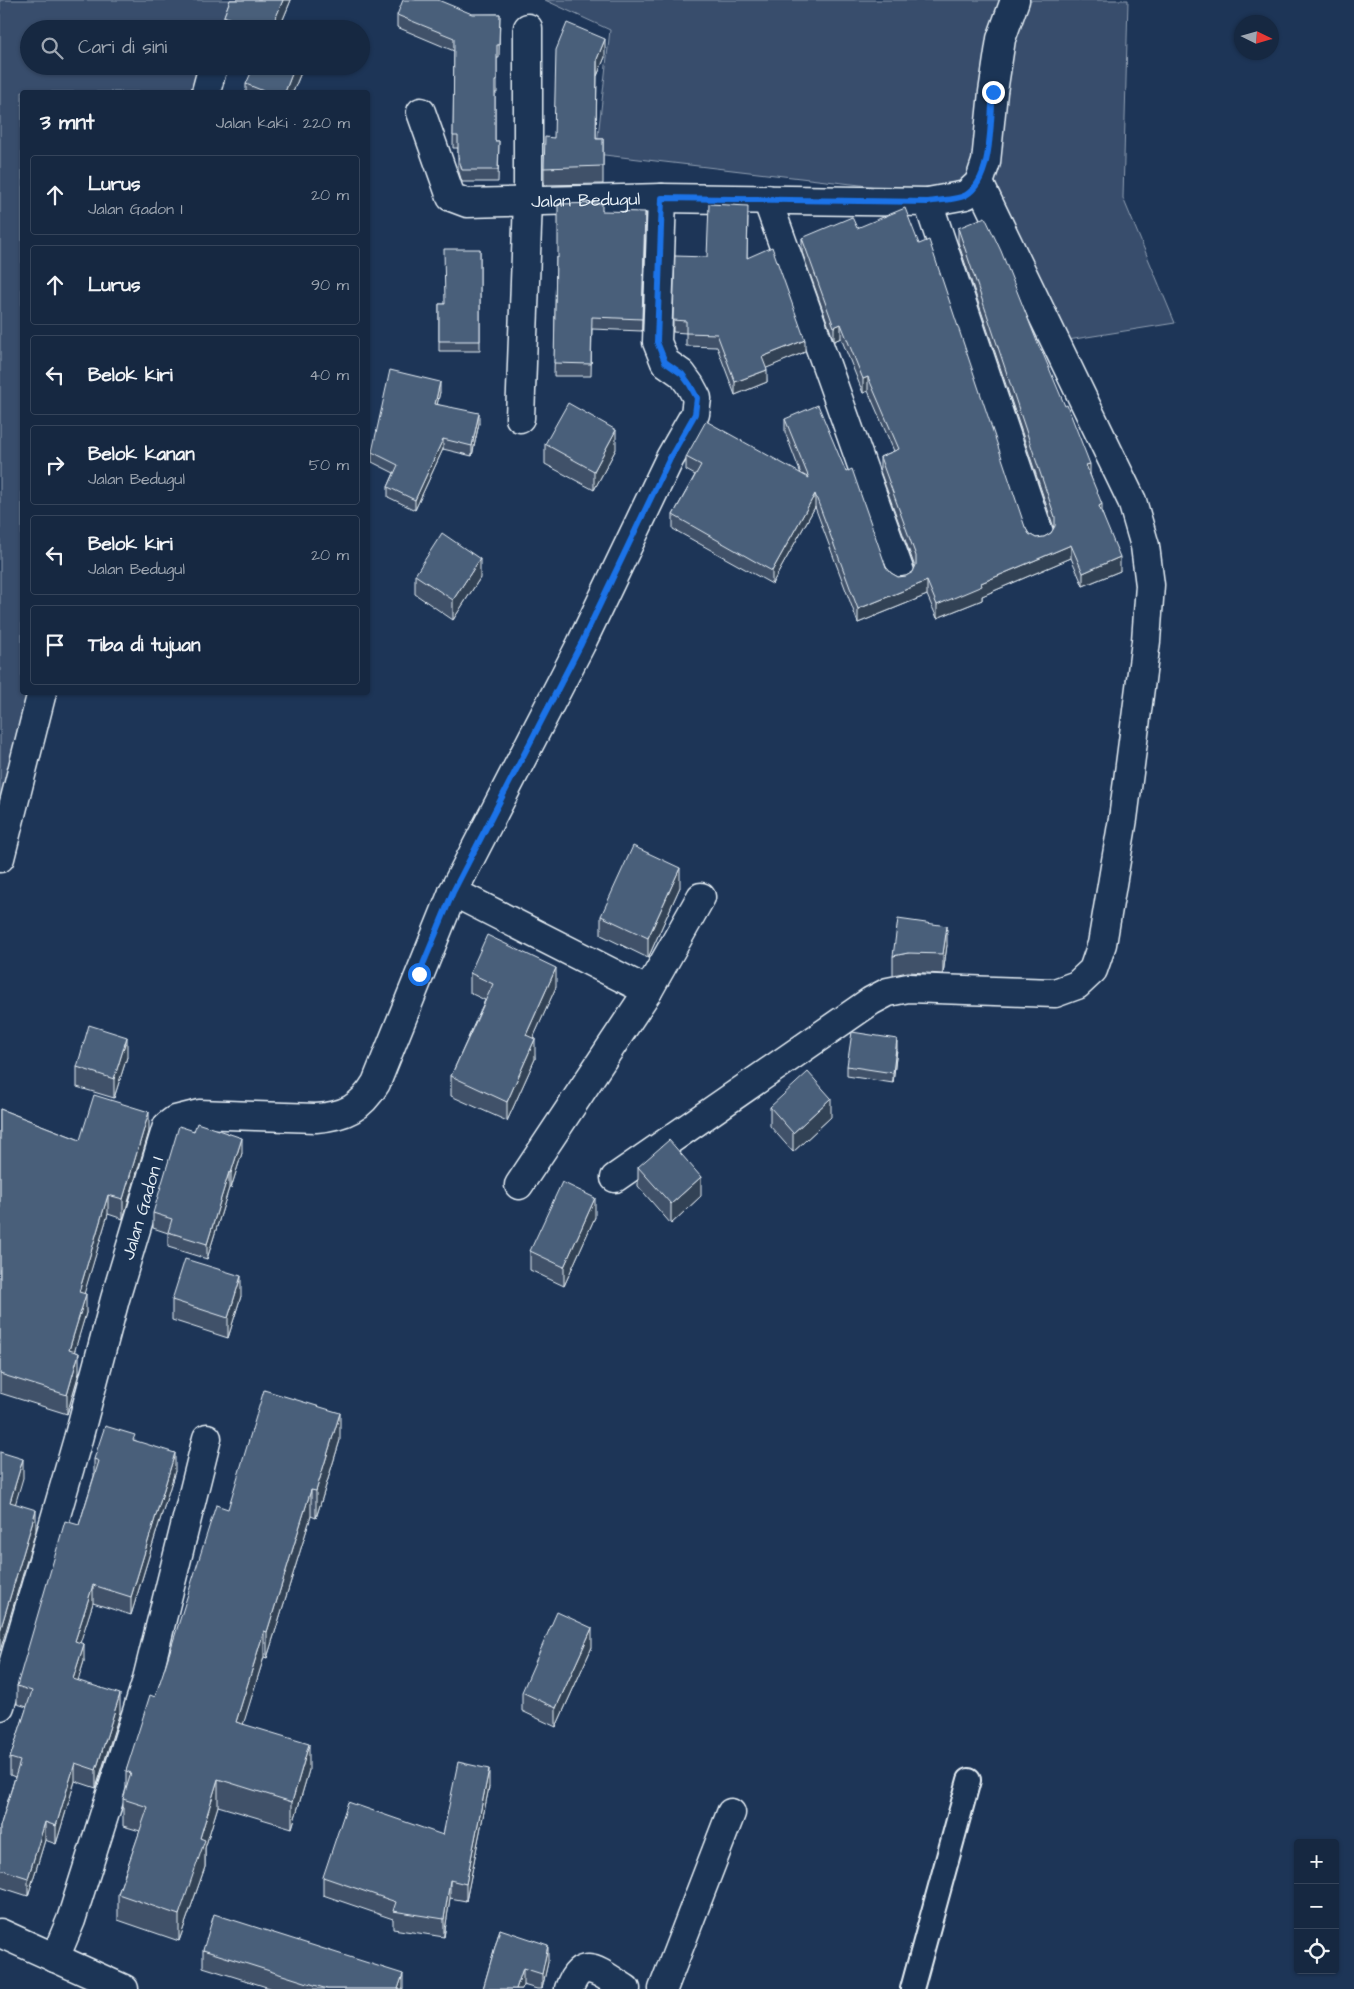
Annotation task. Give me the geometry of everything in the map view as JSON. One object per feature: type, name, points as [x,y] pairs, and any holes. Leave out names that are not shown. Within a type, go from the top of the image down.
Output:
[{"type":"street","points":[[615,1178],[872,1001],[888,992],[908,988],[1055,993],[1077,985],[1093,970],[1102,944],[1123,820],[1145,650],[1150,585],[1145,546],[1132,501],[979,183],[986,162],[993,92],[1001,39],[1015,0]]},
{"type":"street","points":[[520,418],[528,200],[528,28]]},
{"type":"street","points":[[207,90],[211,75]]},
{"type":"street","name":"Jalan Bedugul","points":[[421,112],[451,197],[467,203],[662,198],[928,202],[966,196],[979,183]]},
{"type":"street","points":[[648,991],[453,892],[581,644],[670,458],[695,414],[697,398],[682,374],[665,362],[657,342],[662,198]]},
{"type":"street","points":[[767,199],[901,575]]},
{"type":"street","points":[[928,202],[1040,536]]},
{"type":"street","points":[[0,858],[41,695]]},
{"type":"street","name":"Jalan Gadon I","points":[[0,1706],[48,1545],[115,1299],[167,1126],[175,1120],[200,1114],[332,1117],[342,1114],[359,1104],[369,1095],[376,1083],[453,892]]},
{"type":"street","points":[[519,1185],[648,991],[701,897]]},
{"type":"street","points":[[55,1958],[70,1920],[146,1683],[207,1438]]},
{"type":"street","points":[[663,1989],[731,1813]]},
{"type":"street","points":[[0,1933],[124,1989]]},
{"type":"street","points":[[569,1989],[574,1975],[581,1970],[591,1968],[626,1989]]},
{"type":"lane","points":[[912,1989],[969,1780]]},
{"type":"shaded area","points":[[0,0],[240,0],[235,20],[20,20],[20,75],[222,75],[218,90],[20,90],[20,695],[35,695],[0,803]]},
{"type":"shaded area","points":[[545,0],[1128,0],[1123,198],[1175,323],[1049,343],[988,200],[596,154],[610,30]]},
{"type":"building","points":[[230,0],[283,0],[275,20],[234,20],[224,16]]},
{"type":"building","points":[[403,0],[438,0],[472,14],[500,14],[499,45],[497,45],[497,81],[495,81],[495,141],[499,141],[498,170],[462,170],[458,156],[458,136],[453,136],[454,38],[397,15]]},
{"type":"building","points":[[567,23],[605,39],[597,59],[596,139],[603,139],[603,166],[544,168],[545,137],[554,138],[556,50]]},
{"type":"building","points":[[250,75],[292,75],[286,90],[261,90],[246,84]]},
{"type":"building","points":[[602,203],[602,211],[645,212],[642,319],[592,317],[591,364],[554,363],[558,204]]},
{"type":"building","points":[[709,204],[748,206],[747,258],[772,247],[805,340],[762,357],[767,370],[735,382],[717,334],[686,333],[686,321],[673,320],[675,256],[707,257]]},
{"type":"building","points":[[905,208],[919,244],[929,240],[1025,527],[1029,534],[1036,538],[1044,537],[1051,533],[1055,526],[1055,517],[958,228],[985,217],[1001,251],[1040,349],[1065,406],[1067,405],[1090,464],[1086,465],[1102,504],[1099,506],[1120,557],[1083,573],[1071,545],[981,583],[982,586],[937,605],[927,581],[858,609],[815,494],[772,571],[673,515],[701,465],[686,457],[706,421],[809,478],[785,419],[818,405],[846,472],[852,469],[886,567],[898,577],[906,576],[913,572],[916,565],[916,556],[880,457],[899,449],[868,377],[863,379],[841,324],[834,327],[802,238],[852,217],[857,228]]},
{"type":"building","points":[[444,249],[480,249],[480,341],[439,341],[439,304],[445,304]]},
{"type":"building","points":[[390,370],[440,382],[435,404],[479,413],[472,446],[443,439],[415,500],[388,487],[398,465],[372,452]]},
{"type":"building","points":[[568,403],[616,430],[594,471],[545,444]]},
{"type":"building","points":[[442,533],[480,559],[453,600],[415,575]]},
{"type":"building","points":[[633,846],[680,868],[648,938],[601,916]]},
{"type":"building","points":[[898,919],[947,926],[943,954],[908,953],[893,956]]},
{"type":"building","points":[[487,935],[556,968],[526,1035],[535,1039],[507,1102],[451,1076],[493,984],[470,973]]},
{"type":"building","points":[[89,1025],[127,1037],[114,1079],[77,1067]]},
{"type":"building","points":[[852,1032],[897,1039],[893,1073],[847,1066]]},
{"type":"building","points":[[808,1072],[831,1098],[793,1133],[770,1107]]},
{"type":"building","points":[[94,1095],[149,1112],[123,1199],[108,1195],[79,1292],[86,1294],[69,1350],[79,1353],[67,1395],[0,1374],[0,1109],[80,1140]]},
{"type":"building","points":[[197,1123],[242,1138],[231,1173],[229,1172],[207,1244],[168,1232],[172,1219],[153,1213],[179,1126],[194,1131]]},
{"type":"building","points":[[669,1140],[701,1177],[671,1204],[638,1167]]},
{"type":"building","points":[[562,1182],[595,1198],[564,1267],[530,1251]]},
{"type":"building","points":[[185,1259],[241,1276],[228,1318],[172,1300]]},
{"type":"building","points":[[264,1390],[340,1413],[316,1491],[311,1490],[267,1632],[264,1631],[236,1722],[309,1744],[292,1802],[218,1779],[200,1838],[205,1840],[179,1915],[118,1894],[148,1807],[123,1799],[131,1773],[126,1771],[150,1695],[155,1697],[216,1505],[228,1509]]},
{"type":"building","points":[[105,1426],[135,1435],[133,1440],[175,1453],[131,1597],[93,1585],[75,1641],[84,1644],[73,1679],[120,1694],[96,1770],[75,1763],[56,1826],[45,1822],[28,1878],[0,1869],[0,1827],[20,1761],[10,1758],[32,1691],[17,1686],[65,1521],[79,1525],[99,1461],[94,1459]]},
{"type":"building","points":[[0,1452],[23,1459],[10,1502],[36,1510],[0,1631]]},
{"type":"building","points":[[557,1612],[592,1628],[556,1708],[522,1692]]},
{"type":"building","points":[[458,1762],[489,1769],[466,1884],[450,1880],[444,1919],[393,1911],[396,1902],[323,1877],[348,1802],[443,1835]]},
{"type":"building","points":[[214,1914],[403,1974],[398,1989],[327,1989],[203,1950]]},
{"type":"building","points":[[500,1929],[548,1945],[542,1974],[523,1968],[516,1989],[483,1989]]},
{"type":"route","points":[[419,974],[453,892],[581,644],[670,458],[695,414],[697,398],[682,374],[665,362],[657,342],[662,198],[928,202],[966,196],[979,183],[986,162],[993,92]]}]
